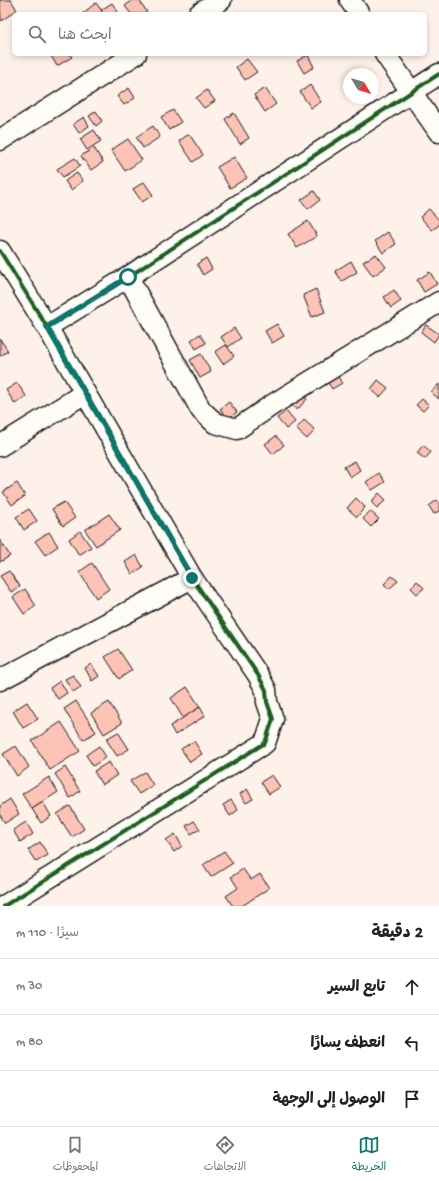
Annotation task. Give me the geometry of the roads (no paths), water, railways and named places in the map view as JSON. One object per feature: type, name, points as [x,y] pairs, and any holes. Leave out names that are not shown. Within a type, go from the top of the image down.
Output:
[{"type":"street","points":[[202,12],[221,0]]},
{"type":"street","points":[[350,0],[358,12]]},
{"type":"street","points":[[0,140],[133,56]]},
{"type":"street","points":[[386,56],[439,132]]},
{"type":"street","points":[[47,327],[128,277],[439,74]]},
{"type":"street","points":[[0,251],[47,327],[192,578],[258,675],[266,690],[267,702],[273,719],[265,743],[4,906]]},
{"type":"street","points":[[128,277],[201,410],[216,423],[237,429],[272,405],[439,302]]},
{"type":"street","points":[[0,446],[85,393]]},
{"type":"street","points":[[0,680],[192,578]]}]
